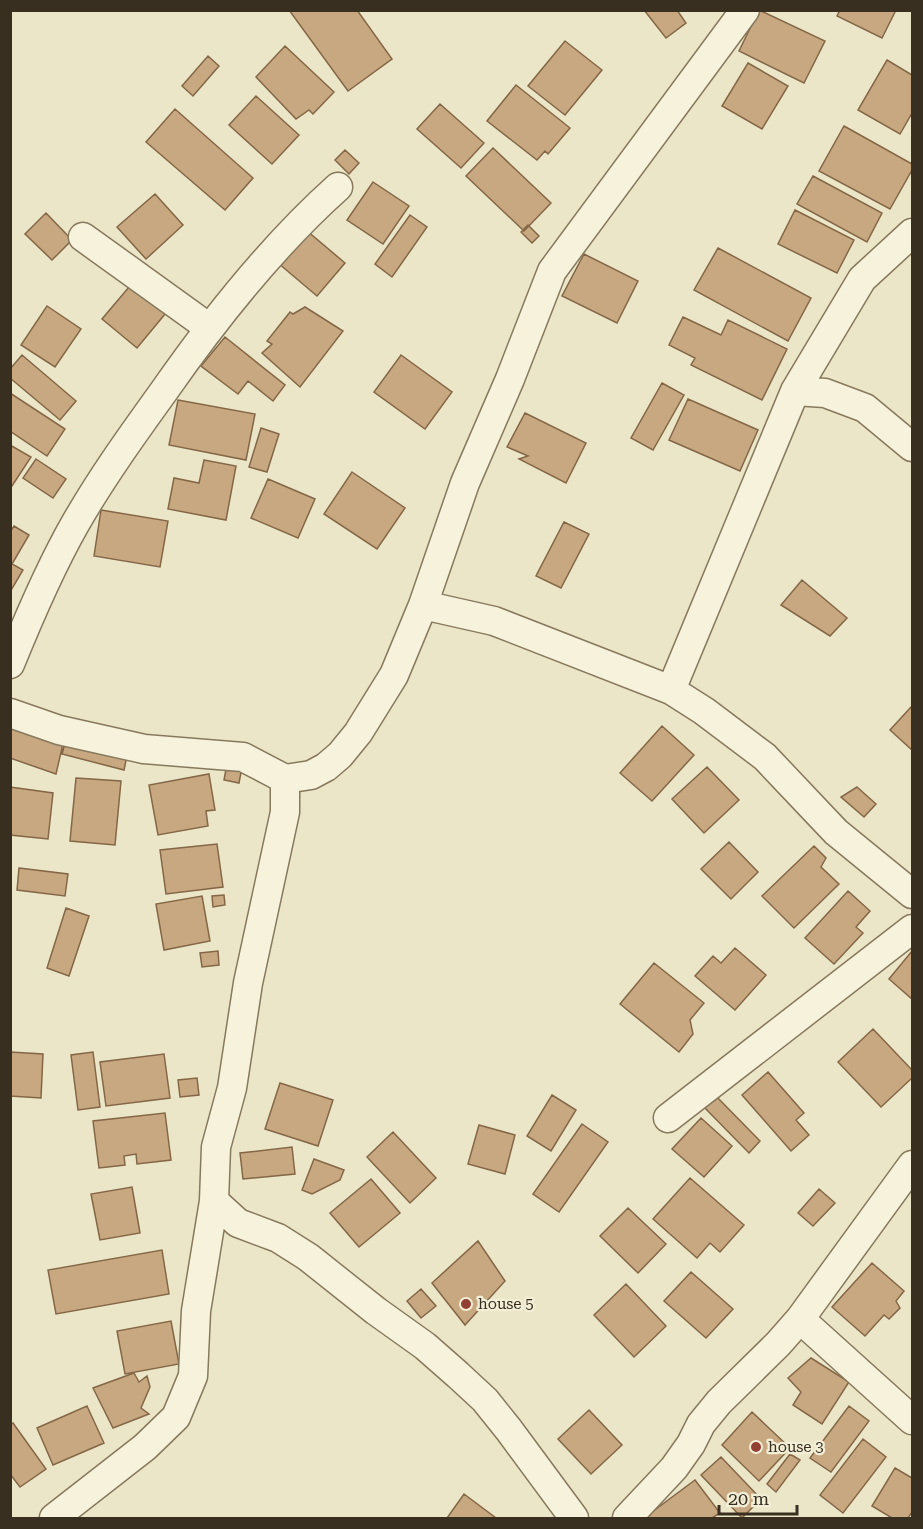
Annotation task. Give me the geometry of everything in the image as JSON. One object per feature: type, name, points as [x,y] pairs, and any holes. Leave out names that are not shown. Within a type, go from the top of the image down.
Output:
[{"type":"street","points":[[10,713],[59,730],[144,749],[243,757],[285,779],[311,775],[340,756],[358,733],[394,675],[423,606],[465,483],[510,379],[552,271],[745,10]]},
{"type":"street","points":[[10,664],[49,575],[75,525],[115,459],[208,327],[304,217],[338,187]]},
{"type":"street","points":[[671,690],[795,390],[862,279],[912,233]]},
{"type":"street","points":[[83,237],[208,327]]},
{"type":"street","points":[[795,390],[825,393],[865,408],[912,447]]},
{"type":"street","points":[[423,606],[495,621],[671,690],[704,711],[765,757],[836,832],[912,894]]},
{"type":"street","points":[[54,1518],[145,1446],[176,1418],[193,1376],[196,1311],[214,1201],[216,1147],[232,1088],[248,982],[285,812],[285,779]]},
{"type":"street","points":[[668,1118],[912,929]]},
{"type":"street","points":[[627,1518],[674,1468],[691,1444],[701,1424],[719,1402],[800,1319],[909,1177]]},
{"type":"street","points":[[214,1201],[238,1223],[278,1238],[308,1257],[376,1311],[425,1346],[458,1375],[485,1400],[574,1518]]},
{"type":"street","points":[[800,1319],[912,1420]]},
{"type":"building","points":[[289,10],[357,10],[392,59],[348,91]]},
{"type":"building","points":[[644,10],[677,10],[686,23],[666,38]]},
{"type":"building","points":[[759,10],[825,41],[804,83],[739,51]]},
{"type":"building","points":[[840,10],[896,10],[882,38],[837,16]]},
{"type":"building","points":[[565,41],[602,70],[565,115],[528,86]]},
{"type":"building","points":[[285,46],[334,92],[313,114],[309,110],[296,119],[256,77]]},
{"type":"building","points":[[208,56],[219,66],[193,96],[182,86]]},
{"type":"building","points":[[887,60],[912,75],[912,113],[900,134],[858,110]]},
{"type":"building","points":[[748,63],[788,86],[762,129],[722,106]]},
{"type":"building","points":[[516,85],[570,128],[548,154],[545,151],[537,160],[487,121]]},
{"type":"building","points":[[256,96],[299,135],[272,164],[229,125]]},
{"type":"building","points":[[440,104],[484,143],[461,168],[417,129]]},
{"type":"building","points":[[175,109],[253,178],[225,210],[146,142]]},
{"type":"building","points":[[844,126],[912,164],[912,170],[890,209],[819,171]]},
{"type":"building","points":[[493,148],[551,203],[524,231],[466,176]]},
{"type":"building","points":[[345,150],[359,163],[349,174],[335,160]]},
{"type":"building","points":[[813,176],[882,213],[867,242],[797,204]]},
{"type":"building","points":[[373,182],[409,206],[383,244],[347,220]]},
{"type":"building","points":[[155,194],[183,225],[146,259],[117,227]]},
{"type":"building","points":[[795,210],[854,240],[837,273],[778,244]]},
{"type":"building","points":[[46,213],[72,240],[52,260],[25,234]]},
{"type":"building","points":[[410,215],[427,227],[392,277],[375,264]]},
{"type":"building","points":[[528,225],[539,236],[532,243],[521,232]]},
{"type":"building","points":[[306,230],[345,263],[317,296],[278,263]]},
{"type":"building","points":[[718,248],[811,298],[788,341],[694,290]]},
{"type":"building","points":[[584,254],[638,281],[617,323],[562,296]]},
{"type":"building","points":[[135,280],[170,308],[137,348],[102,319]]},
{"type":"building","points":[[47,306],[81,329],[55,367],[21,345]]},
{"type":"building","points":[[305,307],[343,331],[300,387],[262,353],[272,344],[267,341],[290,312],[293,314]]},
{"type":"building","points":[[683,317],[721,335],[728,320],[787,349],[762,400],[691,365],[695,358],[669,345]]},
{"type":"building","points":[[225,337],[285,385],[273,401],[248,381],[238,394],[201,366]]},
{"type":"building","points":[[22,355],[76,401],[60,420],[10,378],[10,369]]},
{"type":"building","points":[[401,355],[452,392],[425,429],[374,392]]},
{"type":"building","points":[[662,383],[684,395],[653,450],[631,438]]},
{"type":"building","points":[[10,393],[65,429],[47,456],[10,431]]},
{"type":"building","points":[[688,399],[758,430],[740,471],[669,440]]},
{"type":"building","points":[[178,400],[255,414],[246,460],[169,445]]},
{"type":"building","points":[[525,413],[586,443],[566,483],[519,459],[528,456],[507,447]]},
{"type":"building","points":[[261,428],[279,434],[267,472],[249,467]]},
{"type":"building","points":[[10,445],[31,457],[10,489]]},
{"type":"building","points":[[36,459],[66,479],[53,498],[23,478]]},
{"type":"building","points":[[204,460],[236,466],[226,520],[168,509],[174,478],[199,483]]},
{"type":"building","points":[[352,472],[405,508],[377,549],[324,514]]},
{"type":"building","points":[[268,479],[315,499],[298,538],[251,518]]},
{"type":"building","points":[[101,510],[168,521],[160,567],[94,556]]},
{"type":"building","points":[[564,522],[589,534],[561,588],[536,576]]},
{"type":"building","points":[[14,526],[29,535],[12,564],[23,570],[10,592],[10,532]]},
{"type":"building","points":[[802,580],[847,618],[830,636],[781,605]]},
{"type":"building","points":[[912,706],[912,750],[890,730]]},
{"type":"building","points":[[10,722],[65,735],[56,774],[10,758]]},
{"type":"building","points":[[662,726],[694,755],[652,801],[620,773]]},
{"type":"building","points":[[67,736],[128,751],[124,770],[62,754]]},
{"type":"building","points":[[227,764],[242,767],[239,783],[224,780]]},
{"type":"building","points":[[707,767],[739,800],[704,833],[672,799]]},
{"type":"building","points":[[209,774],[215,810],[206,811],[208,826],[158,835],[149,785]]},
{"type":"building","points":[[76,778],[121,781],[115,845],[70,841]]},
{"type":"building","points":[[10,787],[53,793],[48,839],[10,835]]},
{"type":"building","points":[[857,787],[876,804],[864,817],[841,797]]},
{"type":"building","points":[[729,842],[758,872],[731,899],[701,869]]},
{"type":"building","points":[[217,844],[223,887],[166,894],[160,850]]},
{"type":"building","points":[[814,846],[826,858],[821,867],[839,884],[794,928],[762,896]]},
{"type":"building","points":[[19,868],[68,874],[65,896],[17,890]]},
{"type":"building","points":[[848,891],[870,911],[856,927],[863,933],[834,964],[805,938]]},
{"type":"building","points":[[224,895],[225,905],[213,907],[212,896]]},
{"type":"building","points":[[202,896],[210,941],[164,950],[156,904]]},
{"type":"building","points":[[66,908],[89,916],[69,976],[47,968]]},
{"type":"building","points":[[735,948],[766,975],[735,1010],[695,976],[713,956],[721,963]]},
{"type":"building","points":[[218,951],[219,965],[202,967],[200,953]]},
{"type":"building","points":[[912,951],[912,999],[889,979]]},
{"type":"building","points":[[654,963],[704,1003],[690,1020],[693,1034],[679,1052],[620,1004]]},
{"type":"building","points":[[873,1029],[912,1070],[912,1078],[881,1107],[838,1062]]},
{"type":"building","points":[[10,1052],[43,1054],[41,1098],[10,1096]]},
{"type":"building","points":[[93,1052],[100,1107],[78,1110],[71,1055]]},
{"type":"building","points":[[164,1054],[170,1098],[106,1106],[100,1062]]},
{"type":"building","points":[[768,1072],[804,1113],[796,1120],[809,1135],[791,1151],[742,1095]]},
{"type":"building","points":[[197,1078],[199,1095],[180,1097],[178,1080]]},
{"type":"building","points":[[280,1083],[333,1100],[318,1146],[265,1129]]},
{"type":"building","points":[[711,1091],[760,1141],[749,1153],[700,1103]]},
{"type":"building","points":[[552,1095],[576,1110],[551,1151],[527,1136]]},
{"type":"building","points":[[165,1113],[171,1160],[137,1164],[136,1154],[124,1156],[125,1165],[99,1168],[93,1121]]},
{"type":"building","points":[[701,1118],[732,1146],[704,1177],[672,1149]]},
{"type":"building","points":[[582,1124],[608,1142],[559,1212],[533,1194]]},
{"type":"building","points":[[479,1125],[515,1135],[505,1174],[468,1164]]},
{"type":"building","points":[[393,1132],[436,1178],[410,1203],[367,1157]]},
{"type":"building","points":[[292,1147],[295,1174],[243,1179],[240,1153]]},
{"type":"building","points":[[314,1159],[344,1170],[340,1180],[312,1194],[302,1190]]},
{"type":"building","points":[[690,1178],[744,1225],[720,1252],[710,1243],[697,1258],[653,1219]]},
{"type":"building","points":[[371,1179],[400,1213],[359,1247],[330,1213]]},
{"type":"building","points":[[132,1187],[140,1233],[100,1240],[91,1194]]},
{"type":"building","points":[[819,1189],[835,1203],[813,1226],[798,1213]]},
{"type":"building","points":[[628,1208],[666,1244],[638,1273],[600,1236]]},
{"type":"building","name":"house 5","points":[[478,1241],[505,1281],[465,1325],[432,1283]]},
{"type":"building","points":[[162,1250],[169,1294],[56,1314],[48,1270]]},
{"type":"building","points":[[872,1263],[904,1291],[896,1301],[900,1308],[889,1319],[884,1315],[865,1336],[832,1307]]},
{"type":"building","points":[[691,1272],[733,1309],[706,1338],[664,1301]]},
{"type":"building","points":[[626,1284],[666,1326],[634,1357],[594,1315]]},
{"type":"building","points":[[421,1289],[436,1306],[421,1318],[407,1301]]},
{"type":"building","points":[[171,1321],[179,1364],[125,1374],[117,1331]]},
{"type":"building","points":[[811,1358],[849,1382],[822,1424],[793,1405],[801,1392],[788,1378]]},
{"type":"building","points":[[134,1373],[139,1382],[147,1376],[150,1387],[141,1408],[149,1414],[113,1428],[93,1388]]},
{"type":"building","points":[[87,1406],[104,1443],[53,1465],[37,1428]]},
{"type":"building","points":[[849,1406],[869,1421],[831,1472],[810,1458]]},
{"type":"building","points":[[589,1410],[622,1445],[591,1474],[558,1439]]},
{"type":"building","name":"house 3","points":[[752,1412],[790,1448],[759,1481],[722,1445]]},
{"type":"building","points":[[13,1423],[46,1469],[20,1487],[10,1474],[10,1425]]},
{"type":"building","points":[[863,1439],[886,1457],[843,1513],[820,1495]]},
{"type":"building","points":[[790,1454],[800,1460],[776,1492],[767,1484]]},
{"type":"building","points":[[721,1457],[761,1499],[742,1518],[701,1475]]},
{"type":"building","points":[[895,1468],[912,1478],[912,1512],[908,1518],[892,1518],[872,1506]]},
{"type":"building","points":[[695,1480],[720,1513],[712,1518],[644,1518]]},
{"type":"building","points":[[464,1494],[496,1518],[447,1518]]},
{"type":"place","name":"house 5","points":[[466,1304]]},
{"type":"place","name":"house 3","points":[[756,1447]]}]
